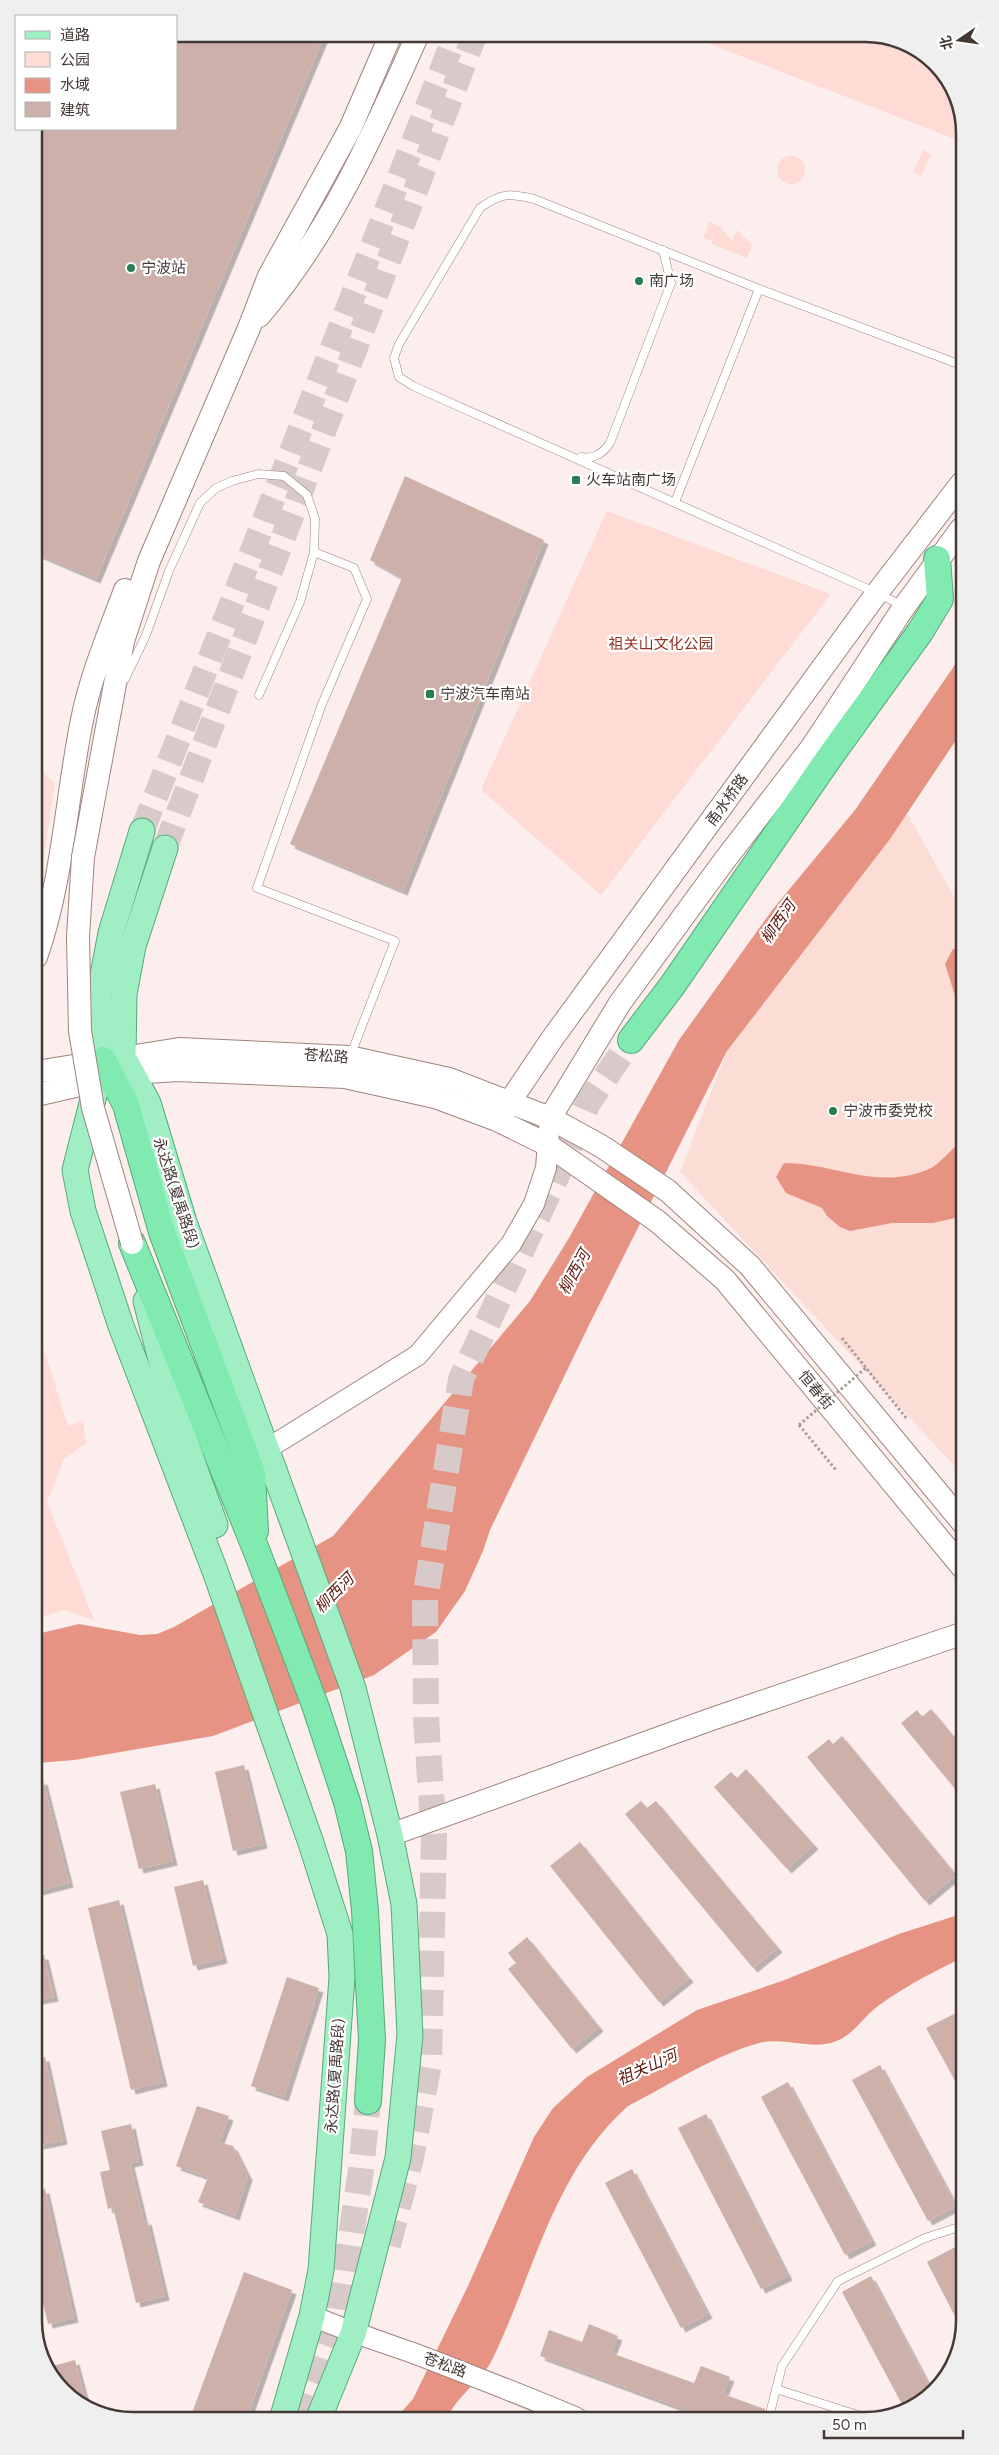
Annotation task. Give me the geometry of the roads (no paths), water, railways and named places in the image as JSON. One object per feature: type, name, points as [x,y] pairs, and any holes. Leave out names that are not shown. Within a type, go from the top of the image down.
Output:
[{"type":"highway","points":[[631,1040],[672,986],[829,758],[920,632],[940,599],[937,559]]},
{"type":"highway","points":[[118,1067],[126,1105],[162,1232],[252,1473],[257,1552]]},
{"type":"highway","points":[[132,1243],[257,1552],[315,1705],[347,1802],[359,1851],[366,1911],[372,2040],[368,2101]]},
{"type":"main road","points":[[222,1566],[174,1411],[132,1243],[93,1108],[80,1031],[78,937],[83,857],[123,641],[149,561],[249,328],[268,276],[350,129],[387,42]]},
{"type":"main road","points":[[249,328],[288,282],[320,235],[379,121],[414,42]]},
{"type":"main road","name":"甬水桥路","points":[[497,1120],[552,1039],[877,593],[956,490]]},
{"type":"main road","points":[[550,1118],[620,1003],[724,861],[812,747],[904,607],[956,535]]},
{"type":"main road","points":[[43,938],[46,928],[82,718],[99,659],[126,587],[149,561]]},
{"type":"main road","points":[[118,1067],[99,996],[111,933],[142,832]]},
{"type":"main road","points":[[165,848],[133,946],[126,984],[118,1067],[74,1170],[83,1211],[121,1326],[222,1566]]},
{"type":"main road","name":"苍松路","points":[[43,1093],[179,1049],[350,1057],[449,1079],[510,1100],[550,1118],[601,1146]]},
{"type":"main road","name":"苍松路","points":[[43,1072],[118,1067],[345,1077],[435,1097],[497,1120],[548,1145],[588,1172]]},
{"type":"main road","name":"永达路(夏禹路段)","points":[[118,1067],[148,1103],[184,1222],[268,1449],[296,1535],[353,1688],[390,1835]]},
{"type":"main road","name":"恒春街","points":[[601,1146],[668,1191],[750,1266],[956,1515]]},
{"type":"main road","name":"恒春街","points":[[588,1172],[657,1222],[724,1280],[956,1558]]},
{"type":"main road","name":"永达路(夏禹路段)","points":[[222,1566],[281,1731],[340,1934],[342,1977],[321,2270],[312,2316],[284,2412]]},
{"type":"main road","points":[[321,2412],[353,2334],[398,2158],[410,2035],[404,1904],[390,1835],[709,1720],[956,1636]]},
{"type":"street","points":[[268,1449],[418,1354],[511,1244],[534,1204],[546,1168],[550,1118]]},
{"type":"street","name":"苍松路","points":[[312,2316],[353,2334],[398,2348],[498,2385],[563,2412]]},
{"type":"lane","points":[[904,607],[574,456],[406,382],[399,377],[394,358],[399,344],[480,208],[494,198],[511,193],[534,199],[759,289],[956,363]]},
{"type":"lane","points":[[574,456],[589,458],[601,454],[610,443],[671,283],[663,250]]},
{"type":"lane","points":[[675,502],[759,289]]},
{"type":"lane","points":[[110,711],[146,635],[169,571],[200,503],[216,488],[232,481],[258,474],[284,476],[307,495],[315,519],[314,552],[300,602],[259,695]]},
{"type":"lane","points":[[937,559],[956,547]]},
{"type":"lane","points":[[314,552],[354,568],[367,599],[322,704],[257,888],[395,941],[350,1057]]},
{"type":"lane","points":[[770,2412],[782,2366],[838,2281],[925,2238],[956,2228]]},
{"type":"lane","points":[[776,2389],[848,2412]]},
{"type":"water","name":"柳西河","points":[[956,663],[956,740],[890,839],[727,1051],[588,1327],[490,1530],[465,1591],[436,1632],[374,1675],[213,1736],[74,1760],[42,1763],[42,1633],[79,1624],[140,1635],[157,1634],[174,1627],[333,1536],[530,1301],[569,1238],[679,1040],[773,909],[855,810]]},
{"type":"water","points":[[956,948],[956,999],[945,964],[953,949]]},
{"type":"water","points":[[956,1146],[956,1217],[933,1223],[892,1223],[850,1231],[840,1227],[827,1216],[822,1208],[786,1193],[776,1177],[784,1163],[803,1164],[875,1177],[894,1177],[912,1175],[934,1167]]},
{"type":"water","name":"祖关山河","points":[[956,1916],[956,1961],[920,1979],[888,1999],[841,2039],[816,2045],[778,2041],[759,2043],[742,2048],[692,2071],[628,2106],[602,2132],[581,2161],[563,2192],[548,2224],[508,2325],[488,2366],[450,2412],[401,2412],[413,2399],[468,2286],[534,2137],[553,2108],[587,2077],[697,2010],[782,1981],[899,1934]]},
{"type":"tunnel","points":[[142,831],[453,42]]},
{"type":"tunnel","points":[[165,848],[472,42]]},
{"type":"tunnel","points":[[388,2245],[411,2158],[429,2064],[434,1835],[426,1719],[425,1599],[461,1379],[558,1173],[588,1103],[631,1040]]},
{"type":"tunnel","points":[[305,2412],[338,2321],[361,2170],[368,2101]]},
{"type":"place","name":"宁波站","points":[[131,268]]},
{"type":"place","name":"南广场","points":[[639,281]]},
{"type":"place","name":"火车站南广场","points":[[576,480]]},
{"type":"place","name":"宁波汽车南站","points":[[430,694]]},
{"type":"place","name":"宁波市委党校","points":[[833,1111]]},
{"type":"park label","name":"祖关山文化公园","points":[[661,644]]}]
